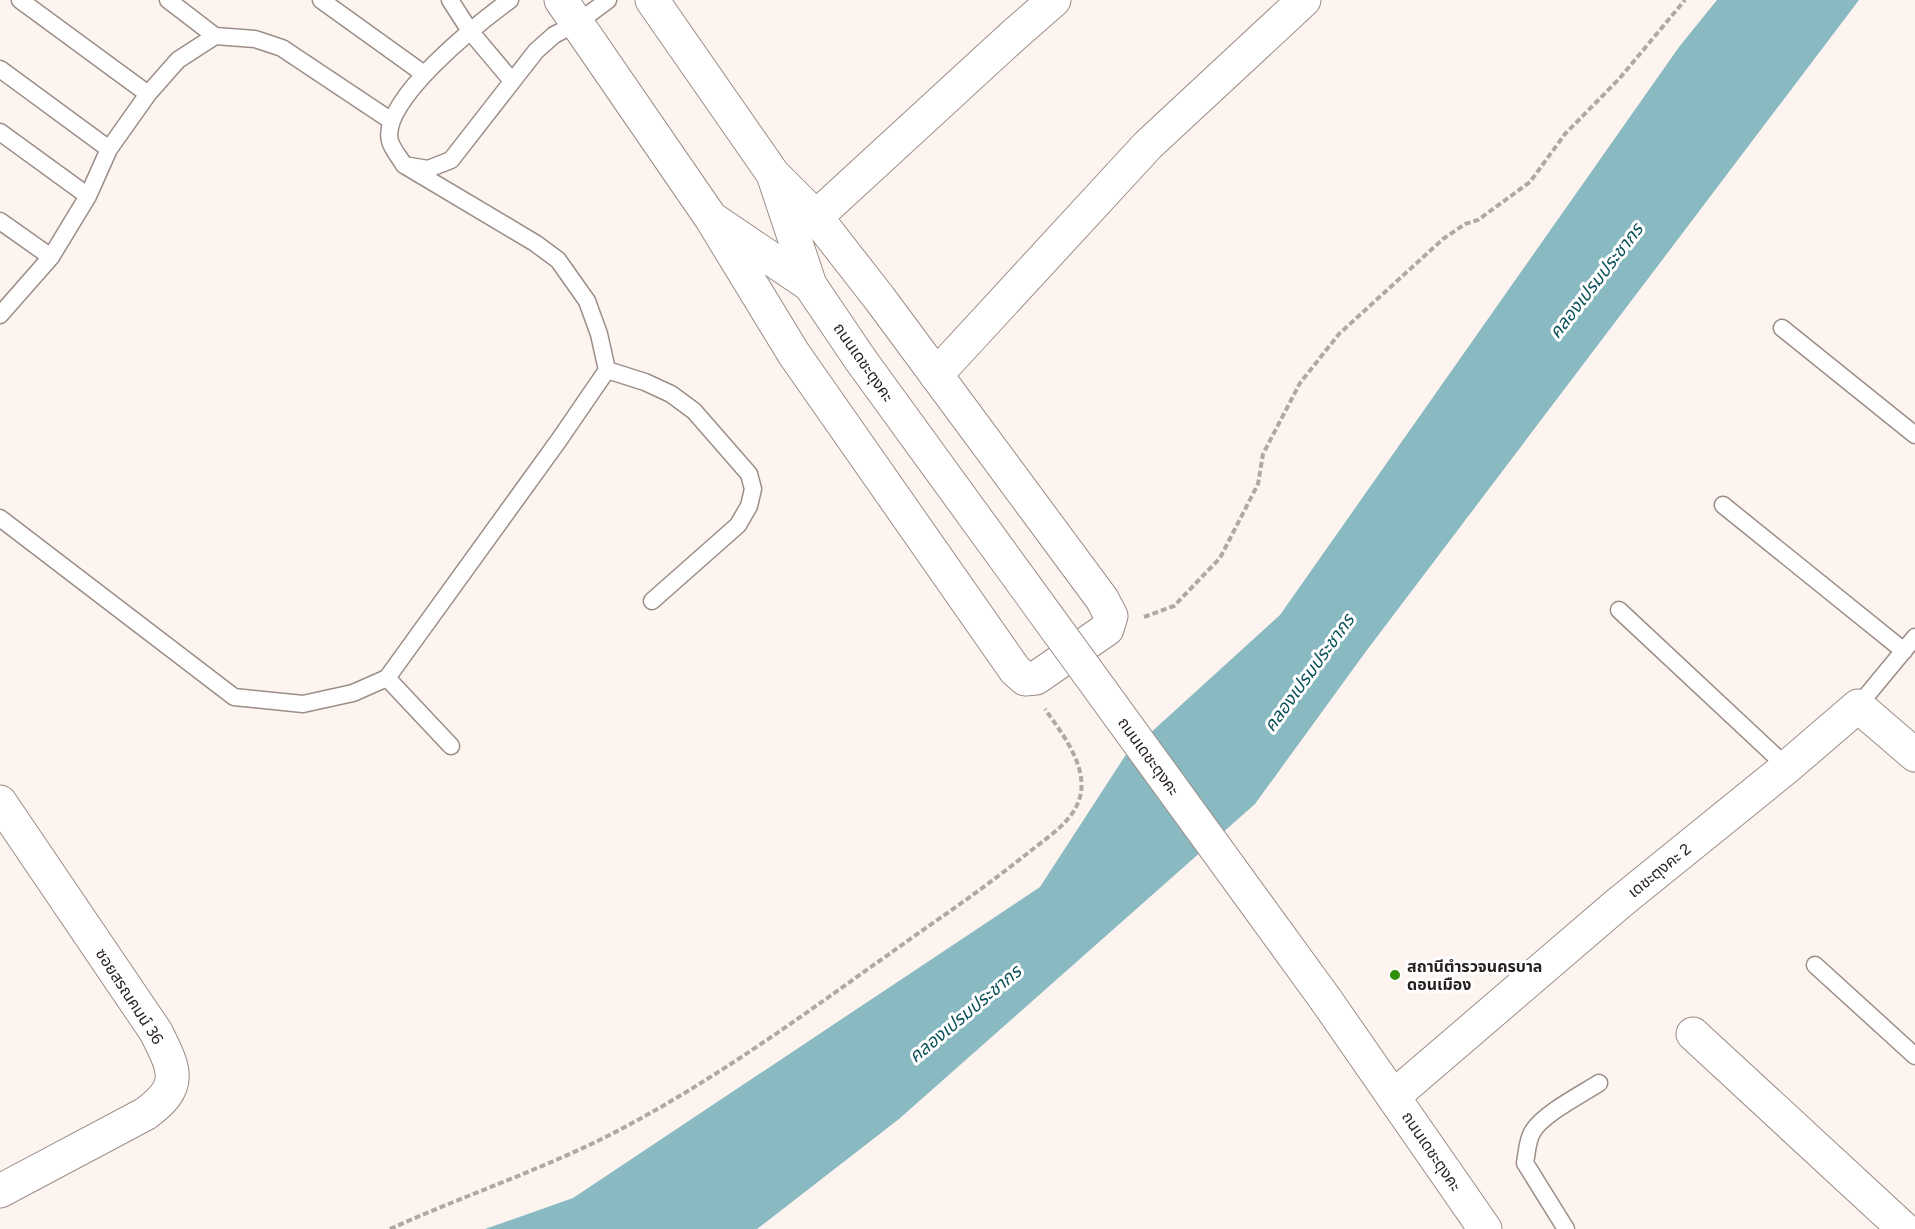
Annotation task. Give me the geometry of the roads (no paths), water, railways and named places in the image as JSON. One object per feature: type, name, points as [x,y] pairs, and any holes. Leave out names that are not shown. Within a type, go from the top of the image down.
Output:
[{"type":"street","name":"ถนนเดชะตุงคะ","points":[[652,0],[773,174],[810,285],[860,359],[1326,1000],[1485,1229]]},
{"type":"street","points":[[816,217],[1054,0]]},
{"type":"street","points":[[936,375],[1148,145],[1304,0]]},
{"type":"street","name":"ถนนเดชะตุงคะ","points":[[564,19],[711,218],[810,285]]},
{"type":"street","points":[[711,218],[794,354],[1015,670],[1025,679],[1036,678],[1107,629],[1111,616],[1102,599],[816,217],[773,174]]},
{"type":"street","points":[[1858,706],[1915,755]]},
{"type":"street","name":"เดชะตุงคะ 2","points":[[1394,1096],[1619,903],[1787,767],[1858,706]]},
{"type":"street","name":"ซอยสรณคมน์ 36","points":[[0,802],[156,1032],[171,1062],[174,1080],[162,1102],[145,1114],[0,1191]]},
{"type":"street","points":[[1693,1035],[1904,1229]]},
{"type":"lane","points":[[20,0],[148,94]]},
{"type":"lane","points":[[168,0],[215,36],[255,39],[282,48],[390,120]]},
{"type":"lane","points":[[321,0],[424,74]]},
{"type":"lane","points":[[450,0],[471,31],[512,81]]},
{"type":"lane","points":[[404,165],[428,169],[451,160],[536,51],[564,19],[608,0]]},
{"type":"lane","points":[[0,518],[234,697],[303,704],[353,693],[387,678],[607,370],[599,334],[587,302],[558,260],[536,243],[404,165],[390,141],[390,120],[424,74],[471,31],[504,5]]},
{"type":"lane","points":[[0,315],[51,256],[88,196],[109,149],[148,94],[178,60],[215,36]]},
{"type":"lane","points":[[0,69],[109,149]]},
{"type":"lane","points":[[0,132],[88,196]]},
{"type":"lane","points":[[0,221],[51,256]]},
{"type":"lane","points":[[1782,328],[1915,435]]},
{"type":"lane","points":[[607,370],[645,381],[671,394],[694,411],[748,474],[753,489],[749,506],[738,525],[652,601]]},
{"type":"lane","points":[[1724,505],[1904,651]]},
{"type":"lane","points":[[1619,610],[1787,767]]},
{"type":"lane","name":"เดชะตุงคะ 2","points":[[1858,706],[1915,637]]},
{"type":"lane","points":[[387,678],[451,747]]},
{"type":"lane","points":[[1815,965],[1915,1056]]},
{"type":"lane","points":[[1566,1229],[1525,1163],[1528,1143],[1533,1131],[1543,1119],[1599,1083]]},
{"type":"water","name":"คลองเปรมประชากร","points":[[1717,0],[1859,0],[1367,650],[1255,804],[899,1119],[757,1229],[485,1229],[573,1198],[1040,887],[1125,756],[1280,615],[1679,47]]},
{"type":"place","name":"สถานีตำรวจนครบาล ดอนเมือง","points":[[1395,975]]}]
